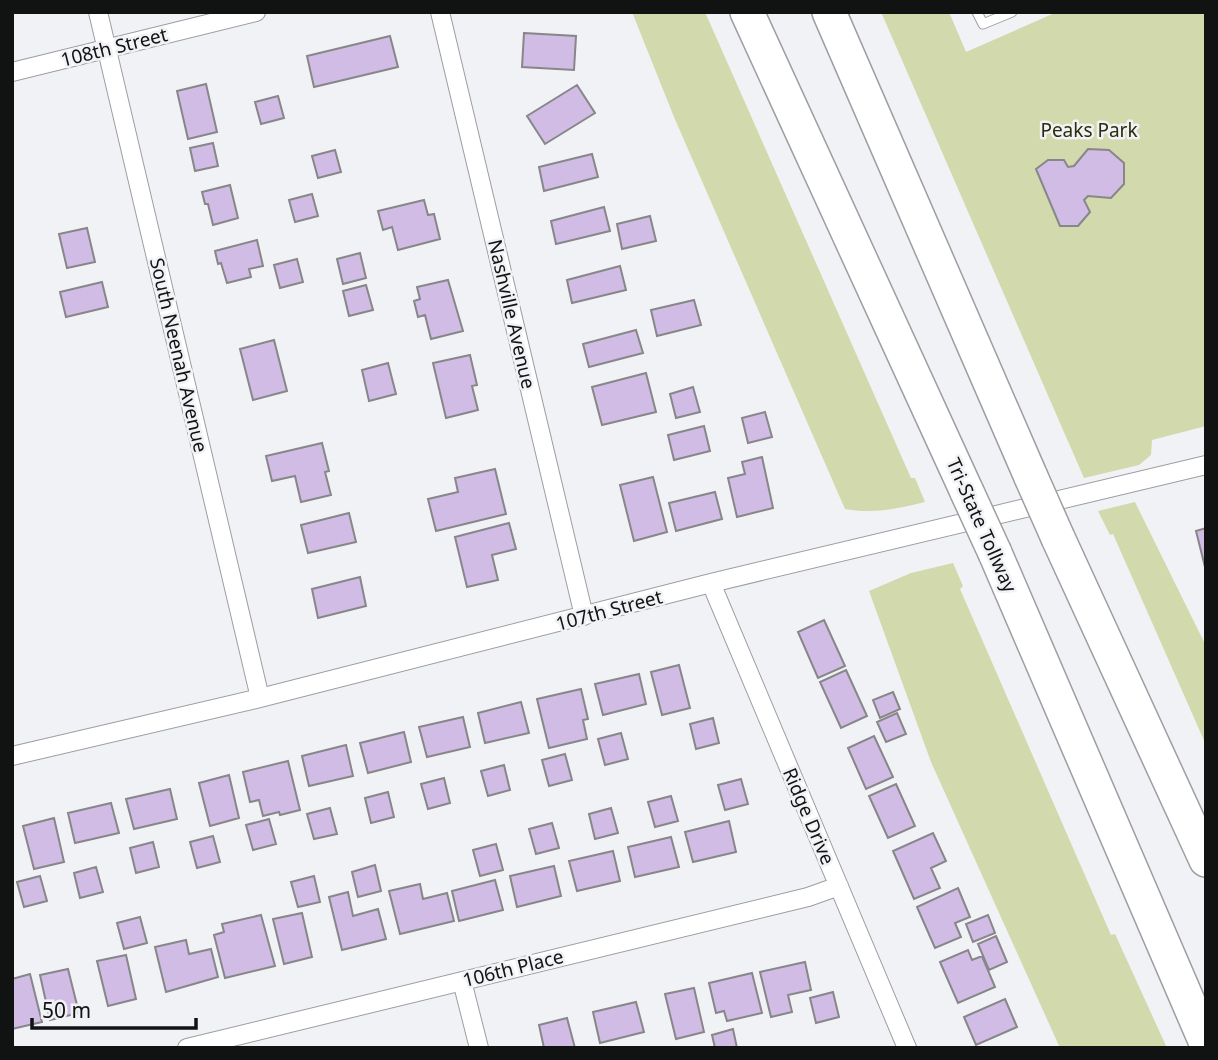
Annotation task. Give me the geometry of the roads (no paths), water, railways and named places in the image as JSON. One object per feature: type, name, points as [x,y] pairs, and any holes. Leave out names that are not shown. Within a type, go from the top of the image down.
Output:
[{"type":"highway","name":"Tri-State Tollway","points":[[747,12],[995,553],[1206,1043]]},
{"type":"highway","points":[[830,12],[1058,538],[1203,853]]},
{"type":"street","name":"South Neenah Avenue","points":[[98,12],[260,698]]},
{"type":"street","name":"108th Street","points":[[12,72],[256,12]]},
{"type":"street","name":"Nashville Avenue","points":[[440,12],[584,617]]},
{"type":"street","name":"107th Street","points":[[12,756],[260,698],[710,583],[1206,465]]},
{"type":"street","name":"Ridge Drive","points":[[710,583],[908,1048]]},
{"type":"street","name":"106th Place","points":[[187,1048],[808,897],[839,886]]},
{"type":"street","points":[[462,981],[479,1048]]},
{"type":"lane","points":[[977,12],[983,24],[1012,12]]},
{"type":"park label","name":"Peaks Park","points":[[1089,130]]}]
